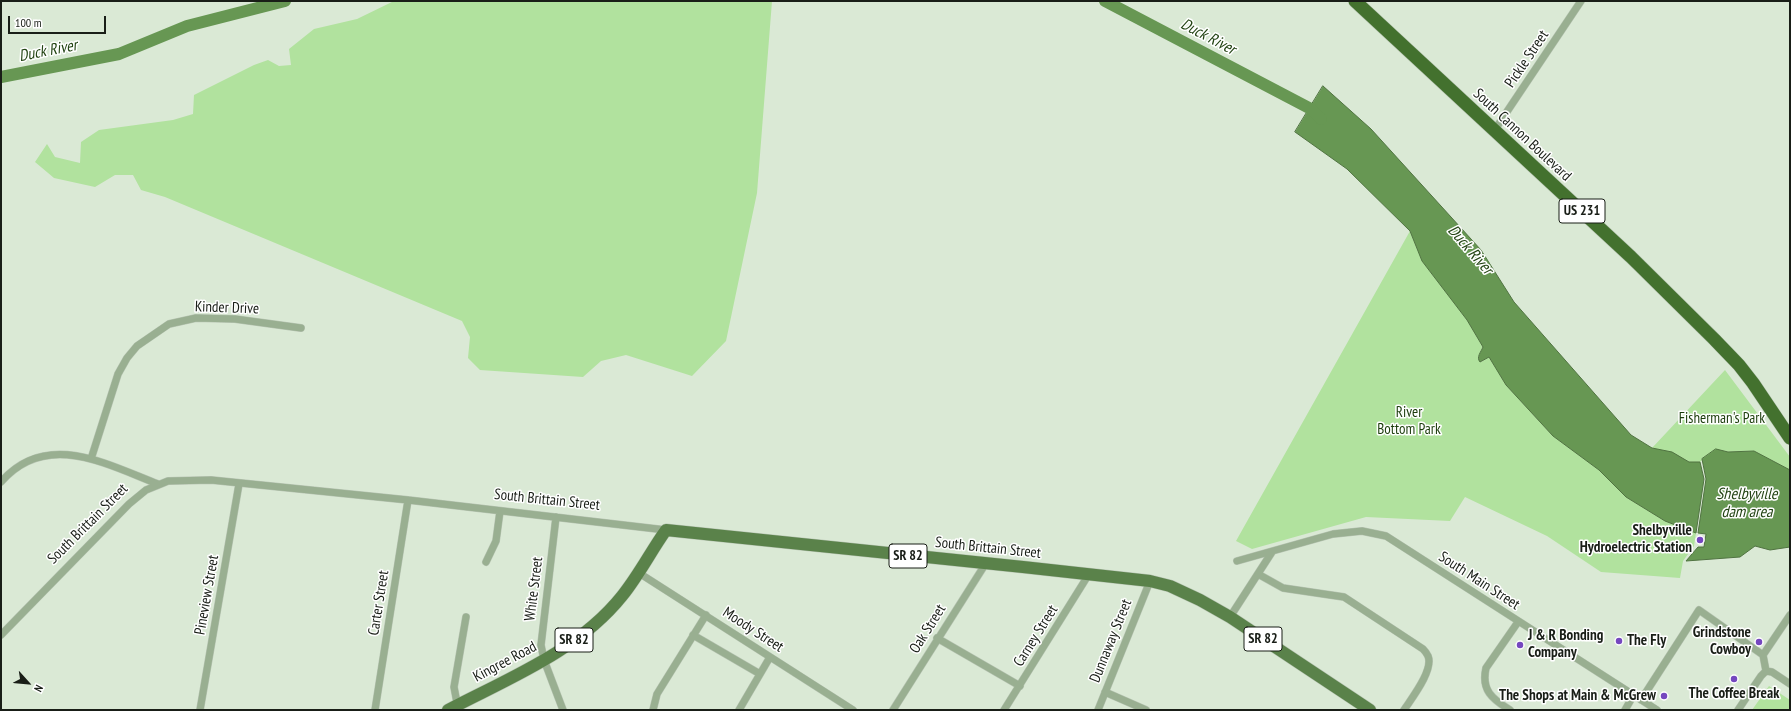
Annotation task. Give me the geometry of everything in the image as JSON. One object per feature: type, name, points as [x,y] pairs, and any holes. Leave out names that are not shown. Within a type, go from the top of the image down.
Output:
[{"type":"highway","name":"South Cannon Boulevard","points":[[1356,1],[1631,257],[1739,365],[1754,384],[1790,438]]},
{"type":"main road","name":"South Brittain Street","points":[[666,530],[1150,581]]},
{"type":"main road","name":"Kingree Road","points":[[454,708],[563,649],[594,624],[622,596],[639,573],[666,530]]},
{"type":"main road","name":"SR 82","points":[[1150,581],[1170,586],[1188,594],[1230,617],[1370,710]]},
{"type":"street","name":"Pickle Street","points":[[1494,131],[1581,1]]},
{"type":"street","name":"Kinder Drive","points":[[91,459],[121,369],[137,346],[169,324],[196,318],[228,319],[301,328]]},
{"type":"street","points":[[1,482],[26,461],[38,456],[55,454],[91,459],[158,484]]},
{"type":"street","name":"South Brittain Street","points":[[1,635],[129,504],[146,490],[168,481],[211,480],[408,500],[666,530]]},
{"type":"street","name":"Pineview Street","points":[[200,710],[239,484]]},
{"type":"street","name":"Carter Street","points":[[375,710],[408,500]]},
{"type":"street","points":[[486,562],[496,541],[500,511]]},
{"type":"street","name":"White Street","points":[[556,517],[541,636],[544,660],[563,710]]},
{"type":"street","name":"South Main Street","points":[[1237,561],[1333,534],[1362,531],[1386,536],[1657,710]]},
{"type":"street","points":[[1230,617],[1272,552]]},
{"type":"street","name":"Oak Street","points":[[893,710],[937,638],[986,563]]},
{"type":"street","name":"Moody Street","points":[[639,573],[853,710]]},
{"type":"street","name":"Carney Street","points":[[1004,710],[1089,574]]},
{"type":"street","points":[[1258,574],[1287,589],[1344,597],[1423,648],[1429,657],[1429,665],[1426,674],[1404,710]]},
{"type":"street","name":"Dunnaway Street","points":[[1098,710],[1150,581]]},
{"type":"street","points":[[1641,700],[1699,610],[1763,654]]},
{"type":"street","points":[[653,710],[657,694],[706,615]]},
{"type":"street","points":[[1766,671],[1763,654],[1790,615]]},
{"type":"street","points":[[454,708],[454,687],[466,617]]},
{"type":"street","points":[[1510,710],[1492,697],[1484,685],[1484,674],[1486,668],[1518,622]]},
{"type":"street","points":[[693,634],[760,674]]},
{"type":"street","points":[[937,638],[1020,686]]},
{"type":"street","points":[[738,710],[770,657]]},
{"type":"street","points":[[1766,671],[1772,672],[1790,684]]},
{"type":"street","points":[[1738,710],[1766,671]]},
{"type":"street","points":[[1105,692],[1146,710]]},
{"type":"street","points":[[1626,710],[1633,696]]},
{"type":"green space","points":[[394,1],[772,1],[757,193],[726,341],[692,376],[626,355],[601,361],[583,377],[480,370],[468,358],[470,337],[462,321],[165,197],[141,190],[133,175],[115,175],[95,187],[54,178],[35,162],[47,144],[55,157],[80,163],[81,142],[99,130],[173,120],[193,114],[194,95],[254,65],[268,60],[279,66],[291,65],[289,49],[314,29],[357,19]]},
{"type":"green space","name":"River Bottom Park","points":[[1410,231],[1422,261],[1467,320],[1483,347],[1478,357],[1481,362],[1489,357],[1506,385],[1553,436],[1599,470],[1626,497],[1665,521],[1696,533],[1694,546],[1683,561],[1680,578],[1601,572],[1547,536],[1465,497],[1450,521],[1366,517],[1252,549],[1236,541]]},
{"type":"green space","name":"Fisherman's Park","points":[[1725,370],[1790,457],[1790,470],[1754,451],[1728,452],[1716,450],[1700,462],[1689,462],[1652,448]]},
{"type":"green space","points":[[1769,686],[1790,700],[1790,710],[1752,710]]},
{"type":"water","points":[[1323,86],[1371,129],[1481,250],[1514,302],[1631,435],[1652,448],[1672,452],[1689,462],[1700,462],[1704,479],[1696,533],[1665,521],[1626,497],[1599,470],[1553,436],[1506,385],[1489,357],[1480,362],[1479,356],[1483,347],[1467,320],[1422,261],[1410,231],[1347,169],[1295,132]]},
{"type":"water","name":"Shelbyville dam area","points":[[1716,449],[1728,452],[1754,451],[1790,470],[1790,547],[1770,550],[1755,546],[1740,557],[1686,561],[1698,547],[1704,547],[1706,534],[1698,533],[1706,479],[1702,459]]},
{"type":"waterway","name":"Duck River","points":[[1,77],[119,54],[187,26],[285,1]]},
{"type":"waterway","name":"Duck River","points":[[1105,1],[1311,109],[1321,119]]},
{"type":"place","name":"Shelbyville Hydroelectric Station","points":[[1700,540]]},
{"type":"place","name":"The Fly","points":[[1619,641]]},
{"type":"place","name":"Grindstone Cowboy","points":[[1759,642]]},
{"type":"place","name":"J & R Bonding Company","points":[[1520,645]]},
{"type":"place","name":"The Coffee Break","points":[[1734,679]]},
{"type":"place","name":"The Shops at Main & McGrew","points":[[1664,696]]}]
